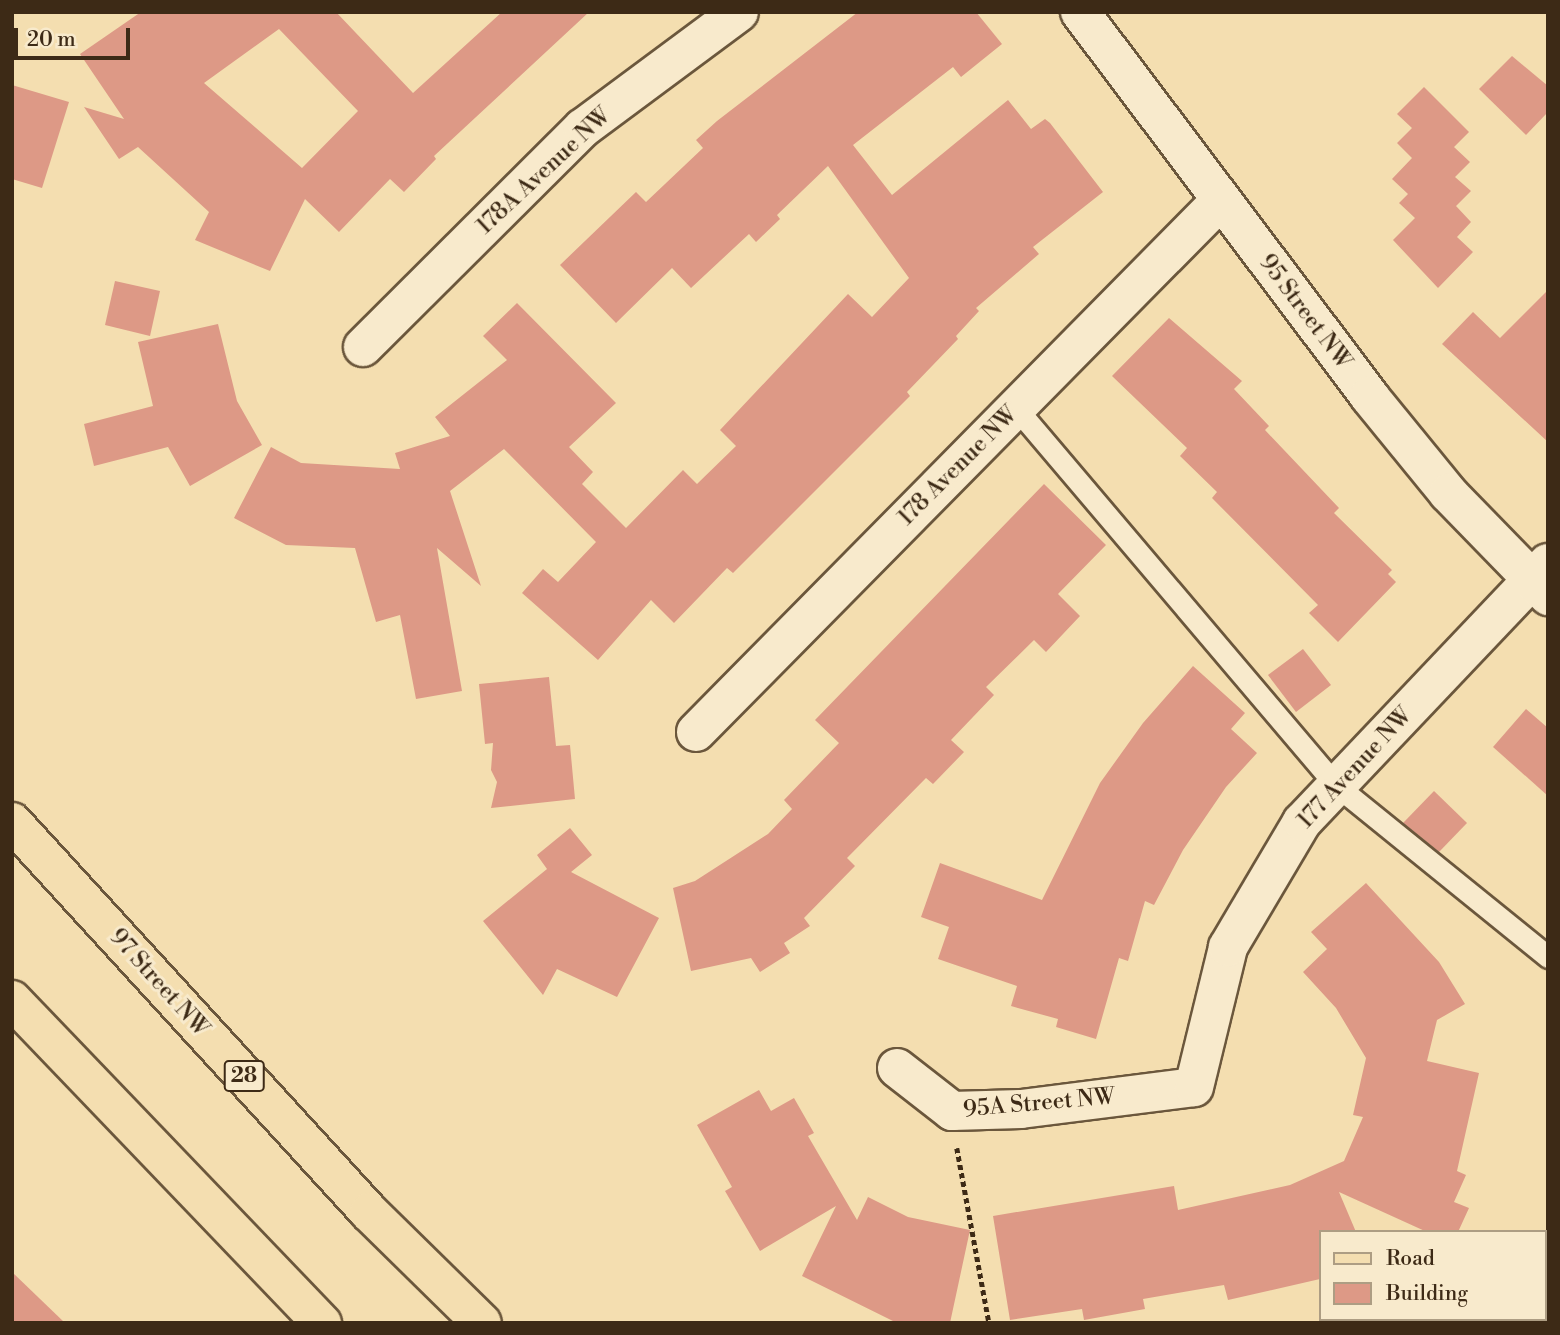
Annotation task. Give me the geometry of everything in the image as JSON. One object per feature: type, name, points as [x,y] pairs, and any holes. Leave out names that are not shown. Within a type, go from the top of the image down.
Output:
[{"type":"main road","name":"97 Street NW","points":[[12,822],[369,1212],[482,1323]]},
{"type":"main road","points":[[12,1000],[322,1323]]},
{"type":"street","name":"178A Avenue NW","points":[[363,347],[583,128],[739,12]]},
{"type":"street","name":"95 Street NW","points":[[1080,12],[1430,471],[1542,580]]},
{"type":"street","name":"178 Avenue NW","points":[[696,732],[1221,200]]},
{"type":"street","name":"177 Avenue NW","points":[[1194,1087],[1228,947],[1302,822],[1542,580]]},
{"type":"street","name":"95A Street NW","points":[[898,1068],[952,1111],[1021,1109],[1194,1087]]},
{"type":"lane","points":[[1016,408],[1337,786],[1548,957]]},
{"type":"path","points":[[952,1111],[989,1323]]},
{"type":"green space","points":[[1548,1290],[1548,1323],[1351,1323],[1546,1321]]},
{"type":"building","points":[[141,12],[336,12],[413,93],[502,12],[589,12],[434,156],[436,159],[404,192],[390,179],[339,232],[305,199],[270,271],[195,240],[209,212],[138,147],[119,159],[84,107],[124,119],[80,54]],"holes":[[[279,29],[358,111],[302,168],[204,83]]]},
{"type":"building","points":[[858,12],[976,12],[1002,44],[961,77],[953,67],[853,145],[892,195],[1008,100],[1031,129],[1045,119],[1050,123],[1103,192],[1033,247],[1039,254],[976,308],[979,311],[956,336],[958,339],[907,392],[910,396],[733,573],[727,568],[674,623],[651,600],[598,660],[522,593],[543,569],[558,582],[596,542],[504,449],[450,491],[481,586],[437,548],[462,691],[416,699],[400,615],[376,622],[355,548],[286,545],[234,518],[271,447],[301,463],[400,469],[395,453],[450,436],[435,417],[507,360],[483,336],[517,303],[616,403],[569,447],[593,472],[582,484],[626,528],[683,470],[697,484],[736,446],[720,430],[848,294],[872,317],[909,278],[828,166],[777,215],[780,219],[756,242],[749,234],[691,288],[672,268],[616,323],[560,265],[636,192],[646,202],[703,148],[696,140],[717,121]]},
{"type":"building","points":[[1512,56],[1548,86],[1548,112],[1526,135],[1479,89]]},
{"type":"building","points":[[12,85],[69,102],[42,188],[12,179]]},
{"type":"building","points":[[1424,87],[1469,132],[1454,147],[1470,162],[1455,177],[1471,191],[1456,206],[1471,222],[1457,237],[1473,252],[1438,288],[1393,240],[1415,218],[1399,203],[1408,194],[1392,179],[1412,158],[1397,143],[1412,128],[1397,114]]},
{"type":"building","points":[[115,281],[160,291],[150,336],[105,325]]},
{"type":"building","points":[[1548,290],[1548,442],[1442,344],[1473,312],[1500,338]]},
{"type":"building","points":[[1169,318],[1242,381],[1234,389],[1269,426],[1265,430],[1339,508],[1334,513],[1392,570],[1388,574],[1396,582],[1338,642],[1309,613],[1318,605],[1212,498],[1217,492],[1180,456],[1187,448],[1112,376]]},
{"type":"building","points":[[218,324],[237,401],[262,445],[190,486],[168,447],[94,466],[84,424],[153,406],[138,342]]},
{"type":"building","points":[[1044,484],[1106,545],[1058,594],[1080,616],[1046,652],[1034,640],[986,687],[994,695],[951,740],[964,752],[933,784],[926,778],[847,858],[855,866],[804,918],[810,926],[784,943],[790,953],[760,972],[751,958],[691,971],[673,888],[695,881],[768,834],[792,809],[784,800],[839,743],[815,720]]},
{"type":"building","points":[[1303,649],[1331,685],[1296,712],[1268,675]]},
{"type":"building","points":[[1193,666],[1245,713],[1231,729],[1257,753],[1226,787],[1183,850],[1154,905],[1145,901],[1128,961],[1119,958],[1096,1039],[1056,1027],[1058,1019],[1011,1006],[1017,986],[938,959],[949,927],[921,917],[940,863],[1042,900],[1100,783],[1143,723]]},
{"type":"building","points":[[549,677],[556,746],[570,745],[575,799],[491,808],[497,782],[491,770],[493,743],[485,744],[479,684]]},
{"type":"building","points":[[1526,709],[1548,728],[1548,796],[1493,747]]},
{"type":"building","points":[[1434,791],[1467,823],[1439,852],[1403,823]]},
{"type":"building","points":[[570,828],[592,855],[571,872],[659,918],[617,997],[557,969],[543,995],[483,921],[547,869],[537,855]]},
{"type":"building","points":[[1366,883],[1439,962],[1465,1004],[1437,1020],[1427,1061],[1479,1073],[1457,1171],[1466,1175],[1454,1202],[1469,1208],[1459,1230],[1423,1230],[1339,1192],[1355,1230],[1318,1230],[1318,1279],[1228,1300],[1224,1285],[1143,1299],[1145,1309],[1084,1320],[1082,1309],[1010,1320],[993,1216],[1174,1186],[1178,1210],[1290,1185],[1344,1161],[1363,1117],[1353,1115],[1366,1058],[1336,1008],[1303,972],[1327,949],[1311,932]]},
{"type":"building","points":[[759,1090],[771,1111],[794,1098],[814,1133],[808,1136],[857,1220],[868,1197],[908,1217],[970,1230],[950,1323],[897,1323],[802,1276],[836,1206],[760,1251],[725,1191],[732,1187],[697,1125]]},
{"type":"building","points":[[12,1272],[65,1323],[12,1323]]}]
